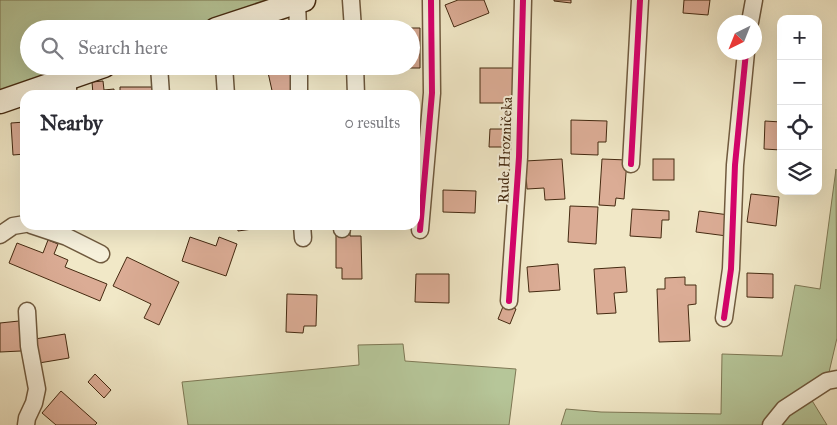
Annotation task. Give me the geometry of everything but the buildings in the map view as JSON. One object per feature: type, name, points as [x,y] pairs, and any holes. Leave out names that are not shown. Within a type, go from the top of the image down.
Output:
[{"type":"street","points":[[351,0],[352,20]]},
{"type":"street","points":[[420,230],[432,93],[431,0]]},
{"type":"street","name":"Rude Hrozničeka","points":[[509,301],[519,157],[522,0]]},
{"type":"street","points":[[631,164],[640,0]]},
{"type":"street","points":[[751,15],[754,0]]},
{"type":"street","points":[[244,20],[301,1],[299,20]]},
{"type":"street","points":[[724,318],[731,269],[735,165],[745,60]]},
{"type":"street","points":[[54,90],[68,87],[89,75]]},
{"type":"street","points":[[160,75],[161,90]]},
{"type":"street","points":[[225,75],[226,90]]},
{"type":"street","points":[[298,75],[299,90]]},
{"type":"street","points":[[355,75],[356,90]]},
{"type":"street","points":[[0,102],[20,98]]},
{"type":"street","points":[[0,235],[13,226],[20,225]]},
{"type":"street","points":[[67,231],[101,254]]},
{"type":"street","points":[[26,425],[37,389],[29,346],[28,311]]},
{"type":"street","points":[[771,425],[784,409],[827,381],[837,379]]},
{"type":"green space","points":[[0,0],[295,0],[234,20],[20,20],[20,75],[69,75],[26,90],[20,90],[20,92],[0,99]]},
{"type":"green space","points":[[836,169],[837,338],[827,381],[808,394],[827,425],[561,425],[566,409],[601,412],[721,414],[722,354],[782,356],[795,285],[820,289]]},
{"type":"green space","points":[[403,344],[405,361],[516,369],[509,425],[188,425],[182,382],[359,365],[358,345]]},
{"type":"cycle path","points":[[420,230],[432,93],[431,0]]},
{"type":"cycle path","points":[[509,301],[519,157],[523,0]]},
{"type":"cycle path","points":[[631,164],[640,0]]},
{"type":"cycle path","points":[[724,318],[731,269],[735,165],[745,60]]}]
